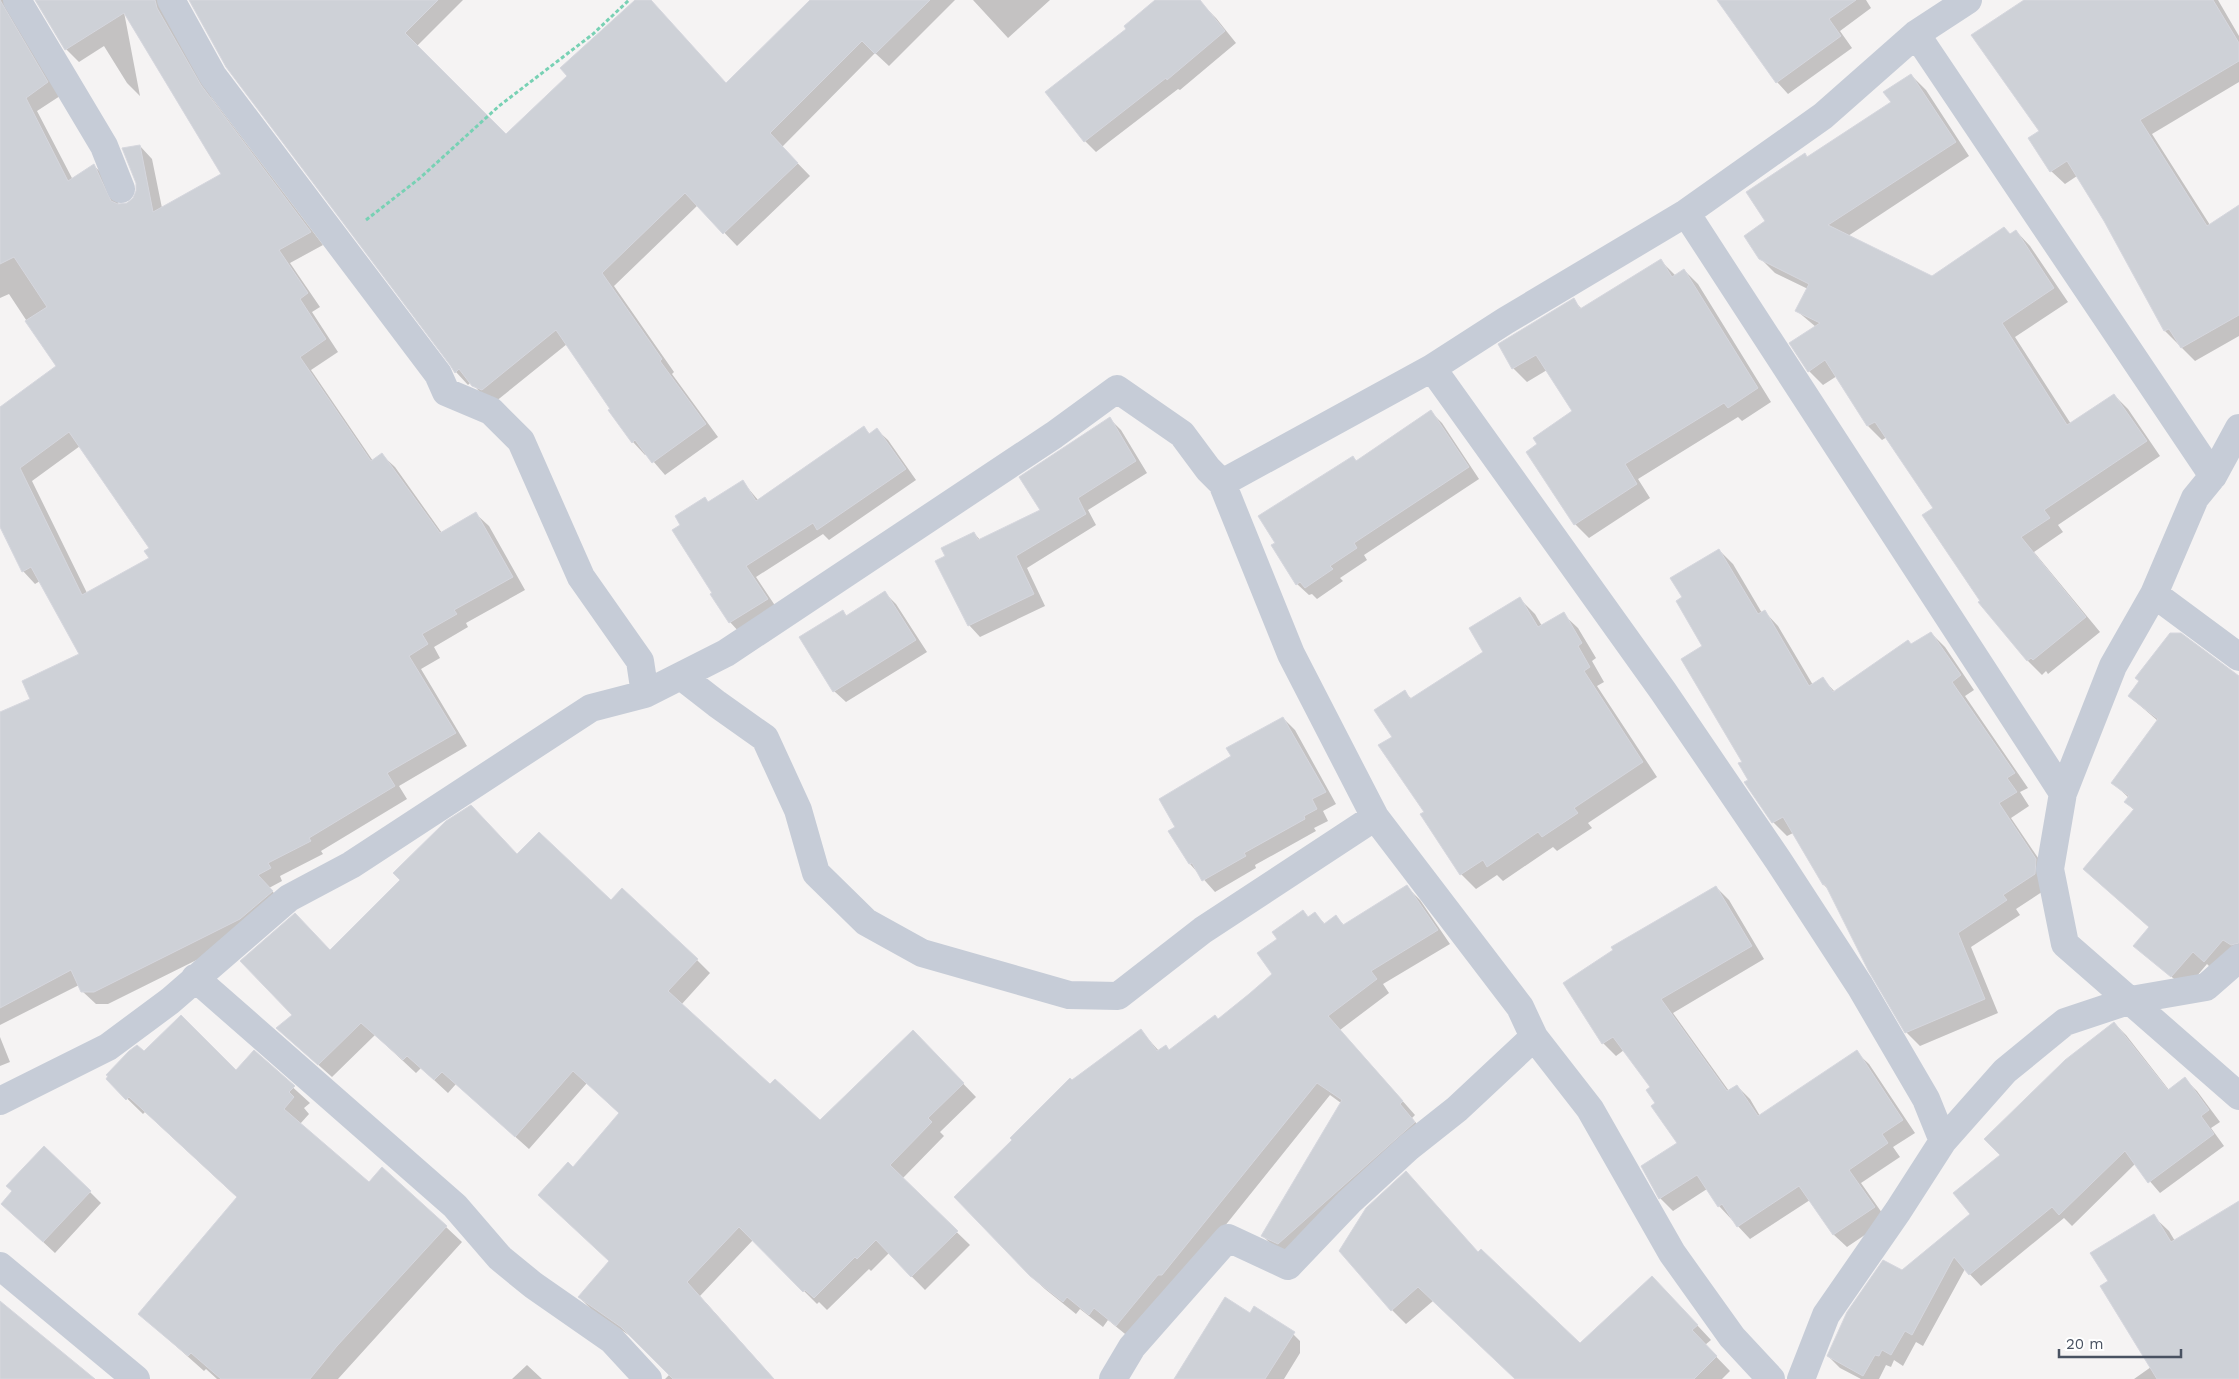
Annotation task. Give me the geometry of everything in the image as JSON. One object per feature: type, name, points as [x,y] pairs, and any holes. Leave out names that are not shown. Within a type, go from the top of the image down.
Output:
[{"type":"street","points":[[16,0],[104,146],[120,190]]},
{"type":"street","points":[[171,0],[213,76],[438,374],[446,392],[491,411],[521,441],[580,577],[640,661],[645,694]]},
{"type":"street","points":[[1222,483],[1432,368],[1505,321],[1686,213],[1823,116],[1916,34],[1968,0]]},
{"type":"street","points":[[1916,34],[2213,476]]},
{"type":"street","points":[[1686,213],[2063,793]]},
{"type":"street","points":[[1432,368],[1663,691],[1778,860],[1860,986],[1926,1099],[1943,1141]]},
{"type":"street","points":[[0,1101],[108,1048],[170,1001],[289,898],[351,865],[591,708],[645,694],[726,653],[1054,435],[1117,389],[1182,434],[1208,469],[1222,483],[1291,654],[1375,818],[1520,1007],[1534,1037],[1590,1110],[1672,1253],[1732,1337],[1771,1379]]},
{"type":"street","points":[[2239,428],[2213,476],[2195,498],[2154,594],[2113,666],[2063,793],[2050,869],[2065,944],[2239,1096]]},
{"type":"street","points":[[2154,594],[2239,656]]},
{"type":"street","points":[[681,676],[765,738],[798,810],[816,873],[866,922],[922,953],[1069,995],[1118,996],[1203,930],[1375,818]]},
{"type":"street","points":[[1801,1379],[1826,1315],[1898,1211],[1943,1141],[2005,1072],[2065,1022],[2131,1000],[2206,987],[2239,958]]},
{"type":"street","points":[[195,978],[455,1206],[500,1258],[533,1285],[612,1340],[648,1379]]},
{"type":"street","points":[[1113,1379],[1132,1347],[1228,1238],[1288,1266],[1349,1202],[1409,1147],[1457,1109],[1534,1037]]},
{"type":"street","points":[[0,1266],[136,1379]]},
{"type":"path","points":[[338,242],[420,178],[499,106],[593,34],[629,0]]},
{"type":"building","points":[[0,0],[48,82],[26,98],[68,181],[94,164],[111,201],[118,204],[127,203],[133,198],[136,191],[136,183],[122,148],[140,145],[153,212],[221,174],[124,13],[65,50],[35,0],[155,0],[157,8],[201,85],[311,232],[279,250],[308,293],[300,299],[326,339],[300,357],[371,461],[382,453],[440,533],[476,512],[513,577],[454,610],[457,614],[422,634],[428,644],[409,656],[456,733],[387,773],[395,786],[309,838],[311,841],[268,863],[271,868],[258,875],[273,891],[240,919],[94,992],[81,992],[71,970],[0,1008],[0,712],[30,699],[22,681],[79,654],[31,567],[22,572],[0,527],[0,407],[56,366],[25,321],[47,307],[14,257],[0,264]],"holes":[[[69,432],[149,548],[144,551],[149,558],[82,595],[20,468]]]},
{"type":"building","points":[[189,0],[438,0],[405,33],[506,134],[567,76],[560,68],[635,0],[651,0],[726,83],[810,0],[930,0],[875,54],[862,41],[770,133],[798,163],[723,234],[685,193],[602,273],[662,359],[660,361],[706,424],[652,463],[635,440],[632,443],[608,410],[610,409],[556,330],[482,390],[472,386],[459,369],[455,373],[226,67]]},
{"type":"building","points":[[1155,0],[1200,0],[1225,31],[1167,80],[1166,78],[1084,142],[1045,92],[1126,29],[1124,26]]},
{"type":"building","points":[[1717,0],[1856,0],[1829,19],[1841,36],[1776,83]]},
{"type":"building","points":[[2024,0],[2213,0],[2239,43],[2239,61],[2140,120],[2207,226],[2239,205],[2239,315],[2181,348],[2169,329],[2164,331],[2104,221],[2067,161],[2050,172],[2028,138],[2039,131],[1971,35]]},
{"type":"building","points":[[1911,74],[1956,142],[1828,225],[1932,276],[2004,227],[2010,234],[2016,230],[2054,288],[2002,323],[2067,425],[2114,394],[2147,441],[2044,510],[2050,518],[2021,537],[2086,617],[2033,660],[2031,658],[2027,661],[1978,602],[1980,601],[1922,515],[1933,508],[1875,422],[1867,426],[1825,360],[1808,372],[1789,343],[1820,323],[1795,311],[1809,284],[1759,259],[1744,236],[1765,221],[1746,192],[1805,153],[1807,157],[1891,102],[1883,92]]},
{"type":"building","points":[[1661,259],[1672,277],[1684,269],[1758,388],[1728,408],[1724,403],[1625,464],[1637,484],[1574,525],[1526,452],[1537,444],[1533,438],[1572,411],[1536,355],[1512,369],[1498,344],[1574,298],[1580,309]]},
{"type":"building","points":[[1431,410],[1469,467],[1354,543],[1357,548],[1330,566],[1333,569],[1305,588],[1300,582],[1296,585],[1271,545],[1275,543],[1258,516],[1353,456],[1356,461]]},
{"type":"building","points":[[1110,417],[1136,461],[1078,498],[1086,514],[1016,556],[1034,594],[968,626],[935,561],[945,556],[941,548],[974,532],[978,540],[1040,510],[1019,477]]},
{"type":"building","points":[[864,426],[869,434],[877,428],[906,469],[817,530],[813,523],[746,566],[768,599],[729,623],[672,530],[680,525],[675,516],[705,497],[708,502],[743,480],[756,501]]},
{"type":"building","points":[[1719,549],[1758,614],[1765,610],[1809,686],[1823,677],[1833,692],[1908,640],[1911,644],[1931,632],[1961,675],[1952,682],[2015,773],[2007,778],[2017,792],[1999,803],[2036,859],[2035,874],[2003,895],[2007,900],[1958,933],[1985,999],[1905,1033],[1868,970],[1825,884],[1823,885],[1783,817],[1772,823],[1744,782],[1748,780],[1738,763],[1742,762],[1681,659],[1702,646],[1676,601],[1682,597],[1670,578]]},
{"type":"building","points":[[885,591],[916,640],[833,692],[799,637],[843,610],[846,616]]},
{"type":"building","points":[[1520,597],[1538,627],[1564,612],[1582,643],[1578,646],[1590,667],[1584,671],[1643,762],[1574,808],[1578,813],[1542,837],[1538,832],[1487,867],[1483,860],[1460,875],[1420,814],[1424,812],[1378,745],[1392,737],[1374,710],[1405,690],[1410,699],[1483,652],[1469,628]]},
{"type":"building","points":[[2170,633],[2181,633],[2239,676],[2239,943],[2231,945],[2223,940],[2204,962],[2193,952],[2171,977],[2133,946],[2149,927],[2083,869],[2134,809],[2124,802],[2129,796],[2111,783],[2158,719],[2128,696],[2139,681],[2135,678]]},
{"type":"building","points":[[1283,717],[1326,792],[1312,799],[1317,809],[1304,816],[1305,819],[1244,853],[1246,856],[1202,881],[1192,863],[1189,864],[1168,831],[1175,827],[1159,799],[1231,756],[1226,748]]},
{"type":"building","points":[[471,805],[517,854],[539,832],[611,900],[622,888],[698,959],[668,991],[770,1084],[775,1079],[820,1120],[913,1030],[964,1083],[928,1118],[932,1122],[890,1165],[958,1231],[911,1277],[876,1240],[857,1259],[855,1257],[814,1298],[805,1290],[803,1292],[739,1227],[687,1282],[774,1379],[673,1379],[621,1327],[578,1297],[609,1261],[538,1195],[568,1162],[573,1167],[619,1113],[573,1071],[515,1137],[442,1072],[434,1080],[407,1056],[403,1060],[361,1023],[318,1065],[276,1028],[292,1015],[240,961],[295,913],[330,950],[400,880],[393,873],[446,821]]},
{"type":"building","points":[[1407,885],[1438,930],[1371,971],[1377,979],[1328,1016],[1403,1101],[1400,1104],[1415,1122],[1278,1244],[1261,1236],[1342,1100],[1317,1083],[1162,1275],[1158,1275],[1116,1326],[1094,1308],[1089,1315],[1067,1297],[1063,1302],[1030,1276],[954,1197],[1012,1140],[1010,1138],[1070,1078],[1072,1080],[1141,1029],[1157,1051],[1166,1045],[1169,1050],[1215,1015],[1218,1019],[1249,994],[1272,974],[1257,953],[1277,939],[1272,932],[1303,910],[1308,917],[1315,912],[1324,924],[1336,915],[1343,925]]},
{"type":"building","points":[[1716,886],[1752,946],[1661,999],[1727,1091],[1737,1085],[1758,1116],[1857,1050],[1903,1120],[1882,1134],[1888,1143],[1849,1170],[1875,1207],[1833,1235],[1799,1186],[1737,1227],[1722,1204],[1718,1207],[1697,1175],[1659,1199],[1641,1166],[1677,1143],[1651,1106],[1655,1103],[1646,1090],[1650,1087],[1613,1037],[1602,1044],[1563,983],[1613,950],[1611,947]]},
{"type":"building","points":[[181,1015],[236,1070],[254,1050],[295,1086],[289,1092],[294,1097],[284,1109],[369,1182],[382,1167],[447,1226],[337,1346],[310,1379],[221,1379],[191,1353],[188,1356],[138,1314],[237,1197],[129,1097],[126,1100],[106,1079],[108,1076],[106,1075],[129,1051],[137,1045],[144,1051]]},
{"type":"building","points":[[2114,1022],[2168,1090],[2185,1077],[2209,1110],[2201,1116],[2214,1134],[2148,1183],[2125,1151],[2059,1215],[2052,1207],[1969,1275],[1954,1257],[1912,1335],[1905,1331],[1891,1355],[1882,1350],[1879,1356],[1875,1355],[1863,1376],[1827,1356],[1847,1312],[1883,1260],[1902,1270],[1970,1214],[1953,1193],[2000,1155],[1984,1139],[2065,1060]]},
{"type":"building","points":[[44,1146],[91,1191],[43,1242],[1,1204],[12,1191],[6,1186]]},
{"type":"building","points":[[1406,1171],[1478,1252],[1481,1249],[1580,1343],[1652,1276],[1698,1325],[1692,1330],[1717,1356],[1694,1379],[1515,1379],[1418,1287],[1391,1311],[1339,1251],[1366,1208]]},
{"type":"building","points":[[2239,1201],[2239,1379],[2157,1379],[2100,1286],[2108,1281],[2090,1253],[2154,1214],[2171,1242]]},
{"type":"building","points":[[1225,1297],[1250,1313],[1254,1306],[1295,1332],[1265,1379],[1174,1379]]},
{"type":"building","points":[[0,1301],[95,1379],[0,1379]]}]
